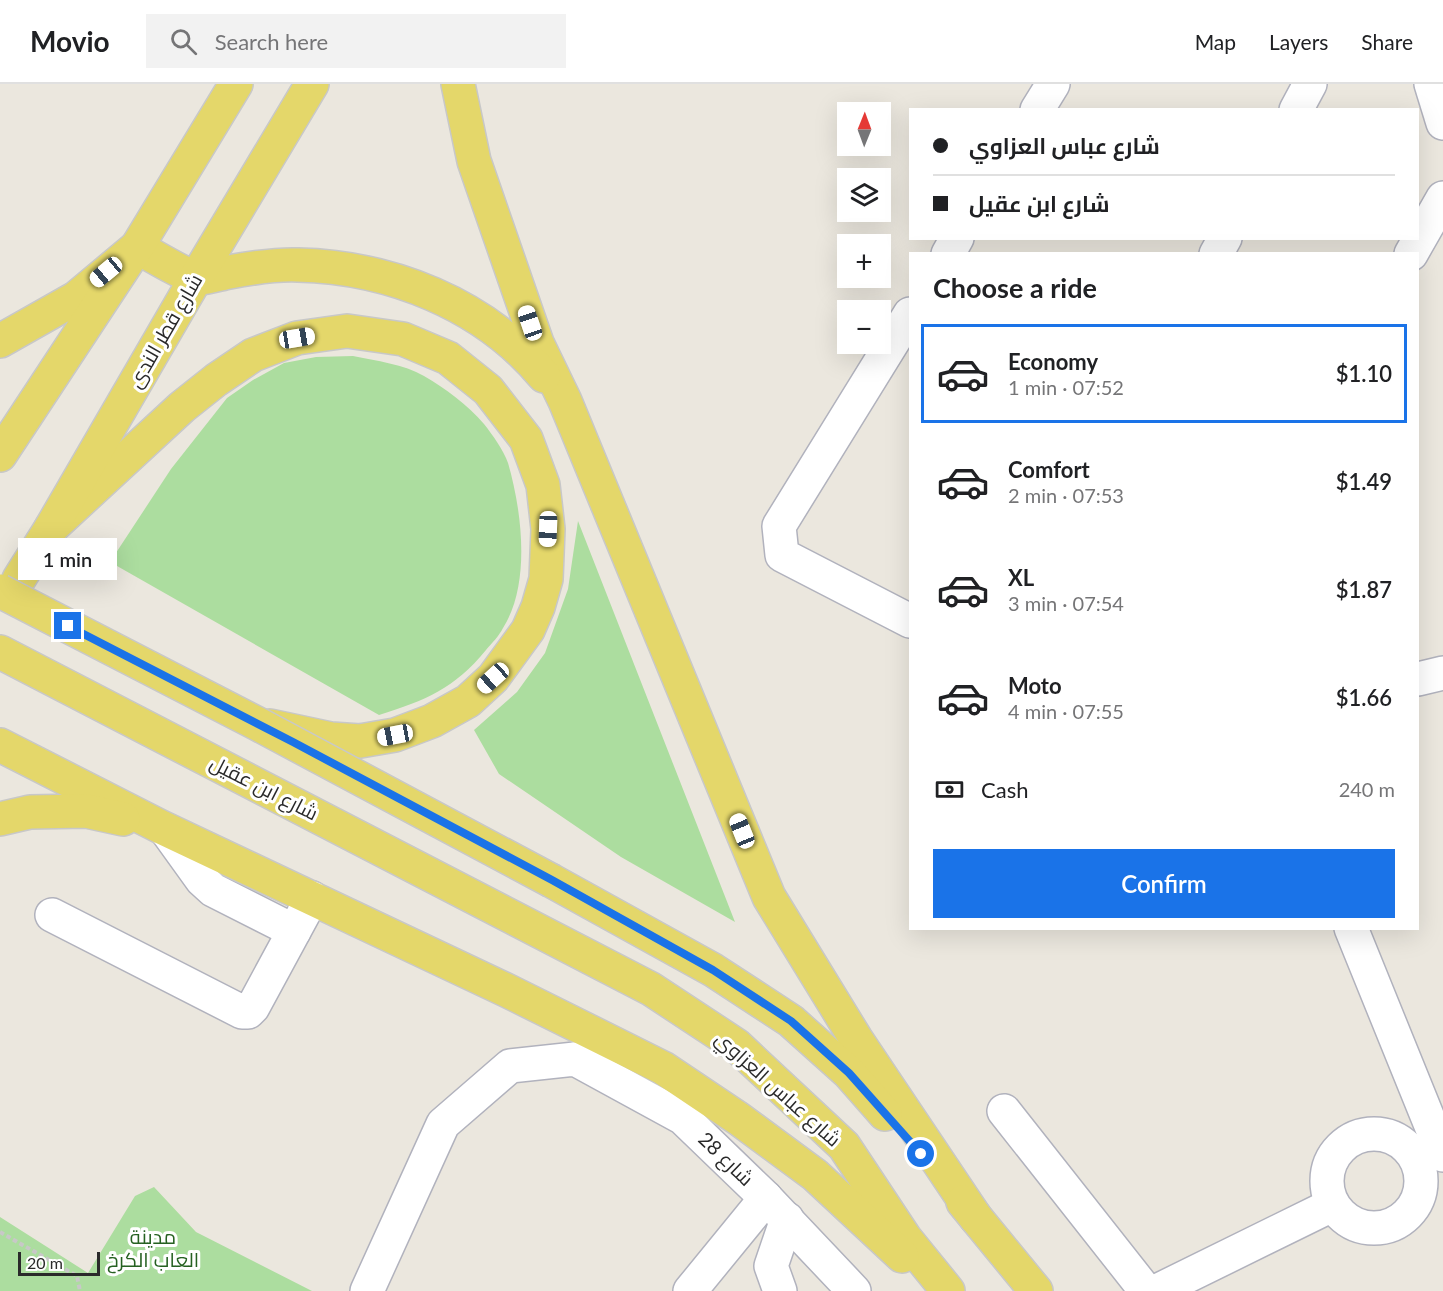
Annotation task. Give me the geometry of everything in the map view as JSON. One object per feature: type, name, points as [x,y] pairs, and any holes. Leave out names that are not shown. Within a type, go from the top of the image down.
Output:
[{"type":"main road","points":[[0,455],[137,247],[236,84]]},
{"type":"main road","name":"شارع قطر الندى","points":[[9,585],[51,528],[312,84]]},
{"type":"main road","points":[[458,84],[478,171],[537,343],[565,402],[769,897],[856,1039],[976,1218]]},
{"type":"main road","points":[[137,247],[196,278],[243,270],[296,265],[348,268],[399,280],[447,300],[492,327],[532,362],[565,402]]},
{"type":"main road","points":[[0,341],[76,298],[137,247]]},
{"type":"main road","points":[[51,528],[182,407],[253,355],[297,338],[347,331],[403,339],[447,358],[488,390],[526,439],[543,485],[548,529],[546,579],[528,630],[493,678],[468,701],[432,721],[395,735],[360,741],[331,740],[256,723]]},
{"type":"main road","points":[[9,585],[256,723],[552,880],[713,970],[791,1021],[849,1073],[976,1218],[1036,1291]]},
{"type":"main road","name":"شارع ابن عقيل","points":[[0,652],[528,924]]},
{"type":"main road","points":[[0,745],[163,829],[517,995],[663,1068],[739,1119],[815,1175],[942,1291]]},
{"type":"main road","points":[[0,819],[30,812],[86,811],[163,829]]},
{"type":"main road","name":"شارع عباس العزاوي","points":[[528,924],[651,989],[736,1045],[844,1146],[905,1238],[948,1291]]},
{"type":"street","points":[[1038,108],[1053,84]]},
{"type":"street","points":[[1297,108],[1310,84]]},
{"type":"street","points":[[1431,84],[1443,123]]},
{"type":"street","points":[[1419,240],[1443,198]]},
{"type":"street","points":[[909,316],[779,526],[782,555],[909,620]]},
{"type":"street","points":[[1419,679],[1443,674]]},
{"type":"street","points":[[163,829],[202,880],[213,890],[294,931]]},
{"type":"street","points":[[52,915],[242,1012],[248,1012],[253,1007],[312,898]]},
{"type":"street","points":[[1352,930],[1433,1154],[1421,1176],[1420,1192],[1414,1208],[1395,1224],[1378,1229],[1357,1226],[1343,1218],[1332,1205],[1326,1189],[1327,1173],[1333,1157],[1341,1146],[1355,1137],[1372,1134],[1392,1137],[1406,1146],[1433,1154]]},
{"type":"street","name":"شارع 28","points":[[366,1291],[443,1124],[510,1066],[574,1059],[683,1118],[777,1208],[854,1291]]},
{"type":"street","points":[[1004,1111],[1146,1291]]},
{"type":"street","points":[[1157,1291],[1332,1205]]},
{"type":"street","points":[[690,1291],[777,1208]]},
{"type":"street","points":[[777,1208],[771,1266],[780,1291]]},
{"type":"path","points":[[0,1232],[77,1276],[80,1291]]},
{"type":"green space","points":[[353,356],[390,363],[416,372],[448,391],[478,417],[498,443],[508,463],[520,525],[521,569],[518,590],[512,610],[497,637],[474,663],[450,684],[425,698],[379,715],[110,562],[171,469],[227,398],[284,363],[316,357]]},
{"type":"green space","points":[[578,521],[735,922],[621,857],[499,774],[474,730],[517,692],[545,653],[568,589]]},
{"type":"green space","name":"مدينة العاب الكرخ","points":[[154,1187],[196,1232],[312,1291],[0,1291],[0,1217],[88,1273],[135,1196]]},
{"type":"route","points":[[68,626],[293,742],[552,880],[713,970],[791,1021],[849,1073],[921,1154]]}]
